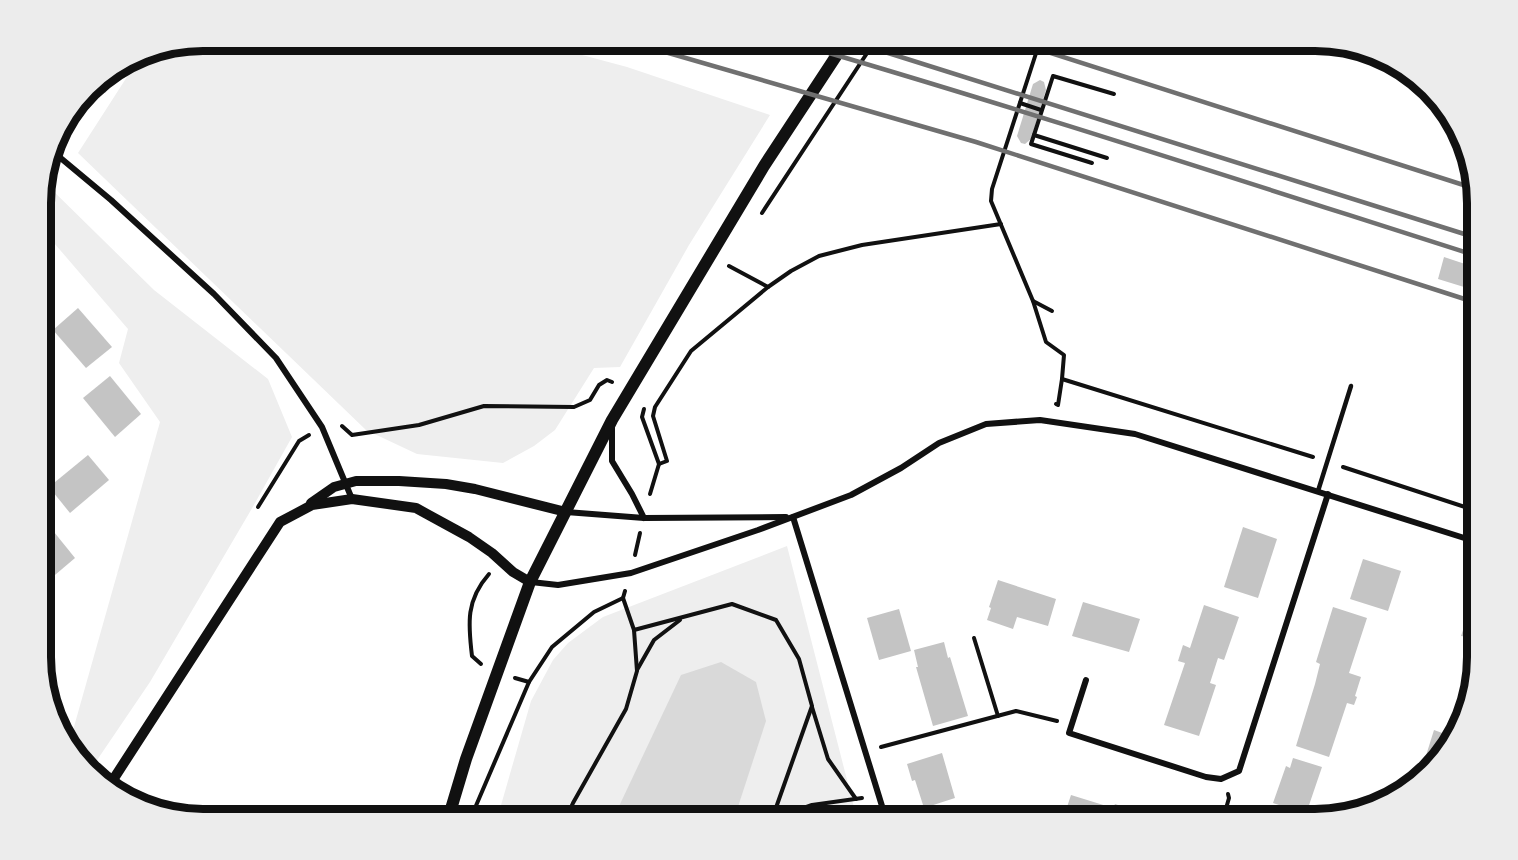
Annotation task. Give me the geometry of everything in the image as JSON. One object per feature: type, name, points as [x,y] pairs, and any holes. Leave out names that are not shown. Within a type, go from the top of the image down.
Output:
[{"type":"main road","points":[[451,809],[469,748],[530,582],[612,420],[764,166],[839,51]]},
{"type":"street","points":[[58,156],[111,200],[237,318],[276,358],[322,427],[352,499]]},
{"type":"street","points":[[612,420],[612,461],[644,518]]},
{"type":"street","points":[[114,780],[280,522],[312,506],[352,499],[416,508],[469,537],[513,572],[530,582],[558,585],[631,573],[793,517],[850,495],[901,468],[939,443],[986,424],[1040,420],[1135,434],[1467,539]]},
{"type":"street","points":[[296,514],[334,487],[356,481],[446,484],[566,512],[644,518],[793,517]]},
{"type":"street","points":[[1086,680],[1069,733],[1206,777],[1221,779],[1239,771],[1328,494]]},
{"type":"street","points":[[793,517],[882,809]]},
{"type":"lane","points":[[1318,491],[1352,386]]},
{"type":"path","points":[[783,180],[868,51]]},
{"type":"path","points":[[1037,51],[992,189],[991,201],[1033,301],[1046,342],[1064,355],[1058,405],[1051,404]]},
{"type":"path","points":[[1092,163],[1031,144],[1041,110],[1053,76],[1114,94]]},
{"type":"path","points":[[1020,103],[1041,110]]},
{"type":"path","points":[[1034,135],[1107,158]]},
{"type":"path","points":[[655,407],[646,402],[642,417],[658,464],[667,461],[653,416],[655,407],[691,351],[768,287],[819,256],[862,245],[1001,224]]},
{"type":"path","points":[[729,266],[768,287]]},
{"type":"path","points":[[1033,301],[1052,311]]},
{"type":"path","points":[[1062,379],[1328,462],[1467,509]]},
{"type":"path","points":[[258,507],[299,441],[322,427],[332,417],[352,435],[419,424],[484,406],[574,407],[590,400],[599,385],[607,380]]},
{"type":"path","points":[[482,582],[471,601],[468,622],[471,656],[483,667]]},
{"type":"path","points":[[474,809],[529,682],[552,647],[594,612],[623,598],[634,630],[637,671]]},
{"type":"path","points":[[634,630],[732,604],[776,620],[799,658],[828,759],[856,799]]},
{"type":"path","points":[[570,809],[626,709],[637,671],[654,640],[682,618]]},
{"type":"path","points":[[974,638],[998,716]]},
{"type":"path","points":[[776,809],[812,706]]},
{"type":"path","points":[[864,752],[1016,711],[1072,724]]},
{"type":"path","points":[[1221,779],[1229,798],[1226,809]]},
{"type":"path","points":[[801,809],[812,805],[877,796]]},
{"type":"shaded area","points":[[567,51],[627,67],[770,115],[689,245],[620,367],[594,368],[555,430],[534,446],[503,463],[417,454],[366,430],[78,153],[132,69],[163,56],[183,52]]},
{"type":"shaded area","points":[[52,190],[154,290],[268,379],[292,437],[150,682],[95,763],[72,734],[160,422],[119,363],[128,329],[51,239]]},
{"type":"shaded area","points":[[787,546],[854,809],[500,809],[531,701],[553,660],[568,643],[603,617]]},
{"type":"shaded area","points":[[721,662],[756,682],[766,721],[737,809],[618,809],[681,675]]},
{"type":"building","points":[[117,77],[105,93],[102,90]]},
{"type":"building","points":[[1040,80],[1044,82],[1046,90],[1031,139],[1025,144],[1021,143],[1017,136],[1033,84]]},
{"type":"building","points":[[1444,257],[1467,265],[1467,288],[1438,279]]},
{"type":"building","points":[[78,308],[112,347],[86,368],[53,330]]},
{"type":"building","points":[[110,376],[141,414],[115,437],[83,398]]},
{"type":"building","points":[[88,455],[109,480],[70,513],[51,489],[51,485]]},
{"type":"building","points":[[1243,527],[1277,539],[1258,598],[1224,587]]},
{"type":"building","points":[[54,532],[75,558],[51,578],[51,534]]},
{"type":"building","points":[[1363,559],[1401,571],[1388,611],[1350,599]]},
{"type":"building","points":[[998,580],[1056,599],[1048,626],[1017,617],[1013,629],[987,620]]},
{"type":"building","points":[[1083,602],[1140,619],[1129,652],[1072,636]]},
{"type":"building","points":[[1204,605],[1239,617],[1224,660],[1218,658],[1210,683],[1216,685],[1199,736],[1164,725],[1185,663],[1178,661],[1183,645],[1190,648]]},
{"type":"building","points":[[1333,607],[1367,618],[1349,673],[1361,677],[1355,696],[1357,697],[1354,705],[1347,703],[1329,757],[1296,746],[1315,684],[1320,664],[1316,662]]},
{"type":"building","points":[[899,609],[911,651],[879,660],[867,618]]},
{"type":"building","points":[[1467,618],[1467,637],[1461,636]]},
{"type":"building","points":[[1467,637],[1467,650],[1463,649]]},
{"type":"building","points":[[944,642],[968,716],[933,726],[916,667],[918,667],[914,650]]},
{"type":"building","points":[[1466,676],[1459,706],[1453,715]]},
{"type":"building","points":[[1434,730],[1446,734],[1441,742],[1424,762]]},
{"type":"building","points":[[942,753],[955,798],[924,808],[907,764]]},
{"type":"building","points":[[1293,758],[1322,767],[1308,809],[1291,809],[1273,803],[1286,766],[1290,768]]},
{"type":"building","points":[[1071,795],[1113,808],[1115,804],[1127,808],[1127,809],[1066,809]]},
{"type":"railway","points":[[662,51],[976,142],[1467,300]]},
{"type":"railway","points":[[823,51],[1047,119],[1467,253]]},
{"type":"railway","points":[[882,51],[1467,235]]},
{"type":"railway","points":[[1044,51],[1466,186]]}]
